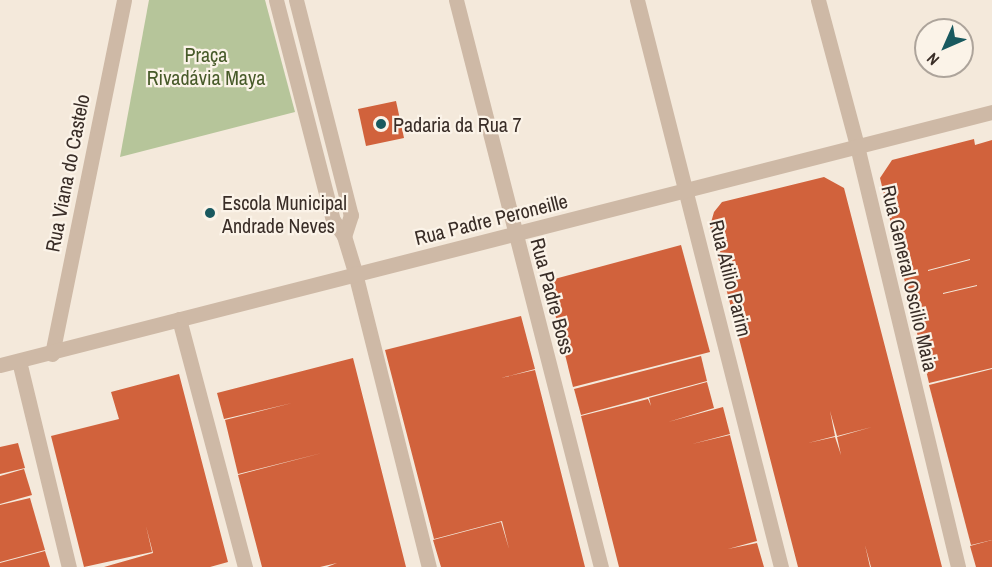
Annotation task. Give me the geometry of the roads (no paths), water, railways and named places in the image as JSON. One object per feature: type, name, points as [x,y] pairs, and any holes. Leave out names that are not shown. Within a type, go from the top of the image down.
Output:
[{"type":"street","name":"Rua Viana do Castelo","points":[[52,354],[124,0]]},
{"type":"street","points":[[276,0],[333,219],[344,236],[355,273],[429,567]]},
{"type":"street","points":[[296,0],[351,215],[344,236]]},
{"type":"street","name":"Rua Padre Boss","points":[[456,0],[601,567]]},
{"type":"street","name":"Rua Atilio Parim","points":[[637,0],[781,567]]},
{"type":"street","name":"Rua General Oscilio Maia","points":[[818,0],[857,146],[957,567]]},
{"type":"street","name":"Rua Padre Peroneille","points":[[0,365],[52,354],[355,273],[516,236],[992,112]]},
{"type":"street","points":[[179,319],[245,567]]},
{"type":"street","points":[[19,361],[69,567]]},
{"type":"place","name":"Padaria da Rua 7","points":[[381,124]]},
{"type":"place","name":"Escola Municipal Andrade Neves","points":[[210,213]]},
{"type":"park label","name":"Praça Rivadávia Maya","points":[[206,66]]}]
